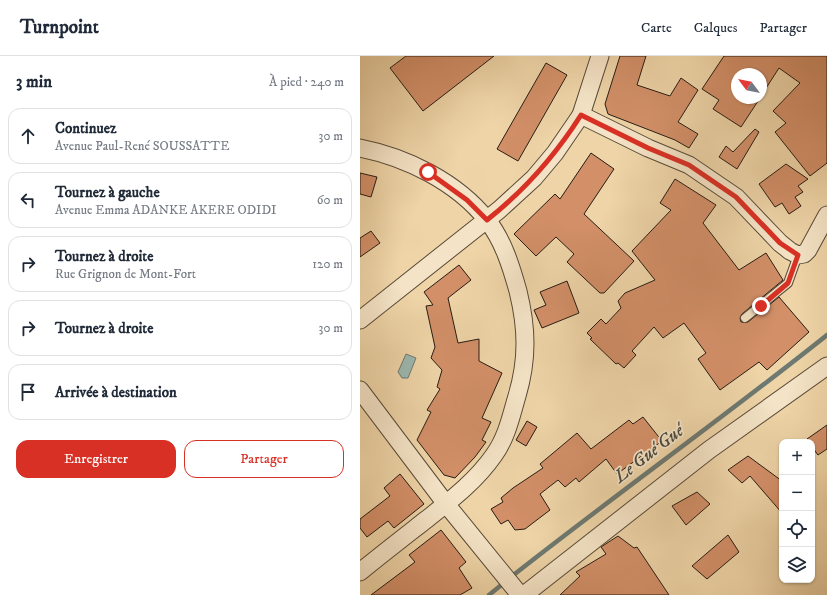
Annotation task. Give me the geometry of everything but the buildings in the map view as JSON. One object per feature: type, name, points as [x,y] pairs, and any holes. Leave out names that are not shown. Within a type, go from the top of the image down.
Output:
[{"type":"street","points":[[360,320],[487,220],[517,195],[534,178],[555,152],[581,115],[600,56]]},
{"type":"street","points":[[581,115],[648,148],[689,165],[736,197],[780,243],[798,255],[804,254],[808,250],[827,215]]},
{"type":"street","points":[[360,148],[401,159],[428,172],[461,196],[487,220],[506,254],[515,279],[524,318],[526,336],[525,357],[520,384],[503,439],[495,454],[481,472],[458,495],[360,572]]},
{"type":"street","points":[[360,390],[446,504],[519,593],[709,450],[827,366]]},
{"type":"lane","points":[[745,318],[788,283],[798,255]]},
{"type":"water","points":[[406,354],[416,358],[408,378],[402,378],[398,372]]},
{"type":"waterway","name":"Le Gué Gué","points":[[511,577],[827,335]]},
{"type":"waterway","name":"Le Gué Gué","points":[[489,595],[505,582]]},
{"type":"route","points":[[428,172],[467,200],[487,220],[517,195],[534,178],[570,132],[581,115],[648,148],[689,165],[736,197],[761,225],[780,243],[798,255],[788,283],[761,306]]}]
